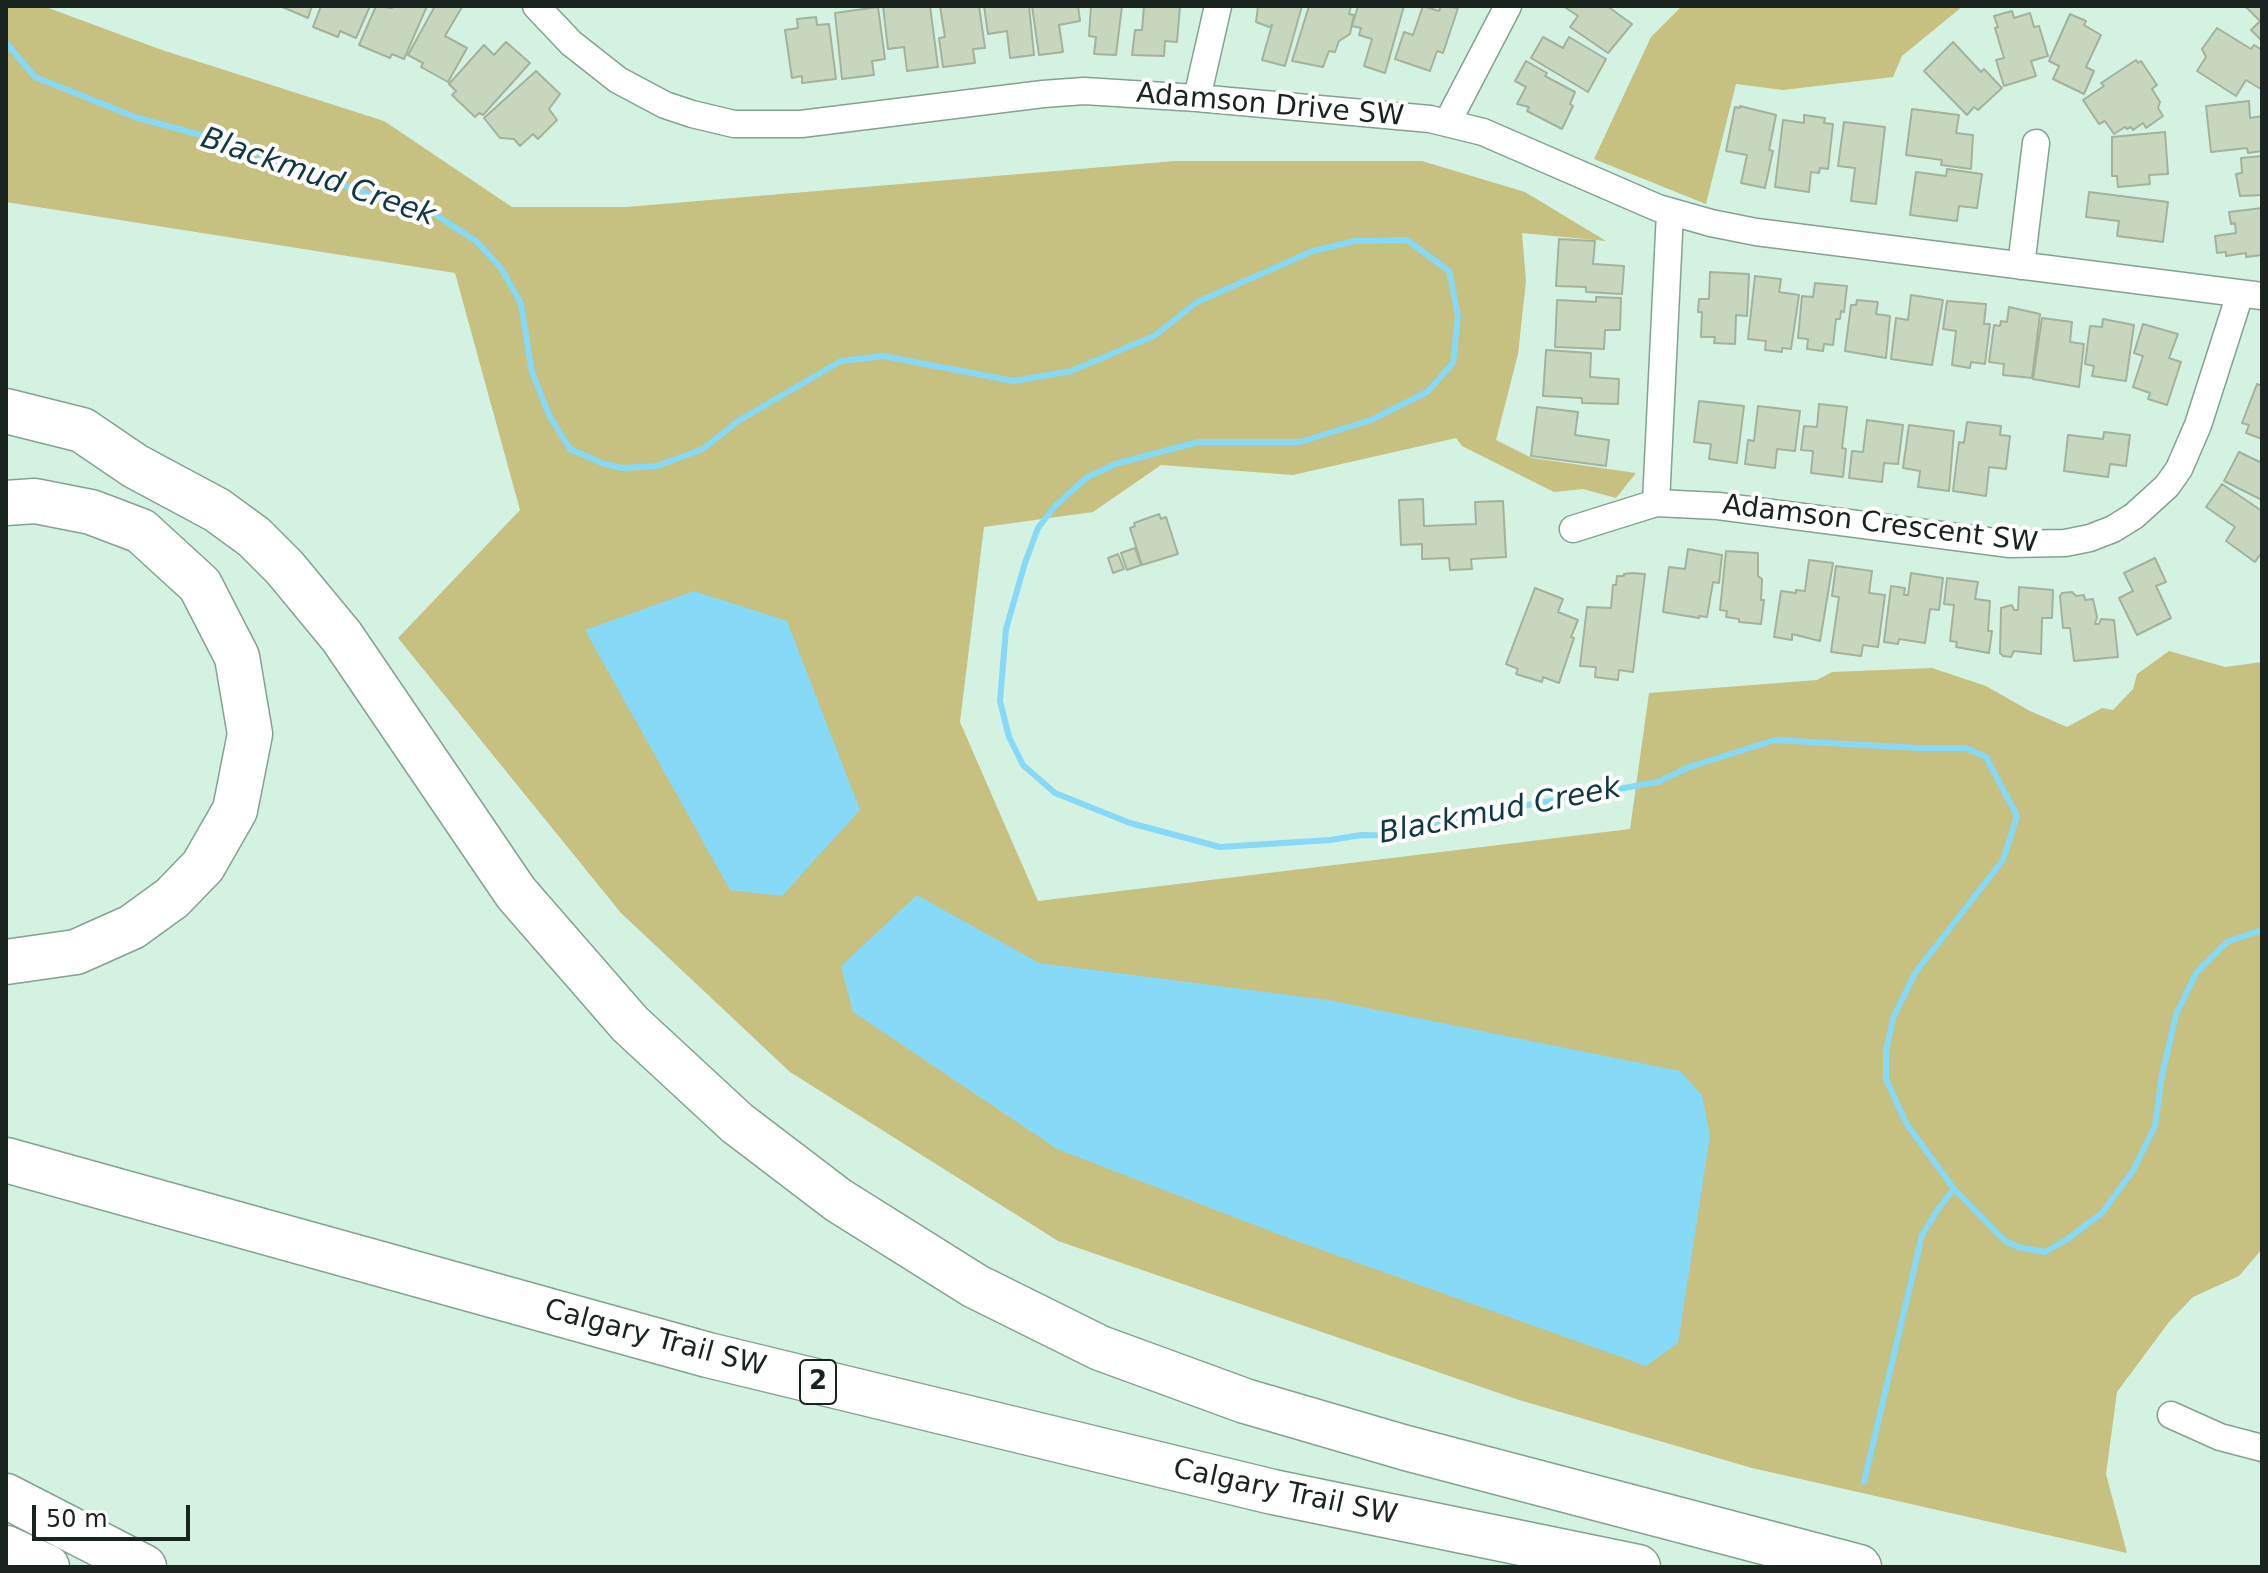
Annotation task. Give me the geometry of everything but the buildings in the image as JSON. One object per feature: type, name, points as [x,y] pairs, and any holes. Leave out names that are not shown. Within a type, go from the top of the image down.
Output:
[{"type":"highway","points":[[6,411],[82,430],[135,466],[217,510],[254,537],[285,568],[342,637],[516,893],[630,1024],[737,1123],[838,1200],[975,1286],[1100,1348],[1216,1391],[1406,1448],[1859,1567]]},
{"type":"highway","points":[[6,441],[54,443],[135,466]]},
{"type":"highway","points":[[6,503],[35,501],[91,512],[141,531],[200,585],[237,657],[250,734],[235,810],[203,866],[172,898],[132,927],[76,952],[6,962]]},
{"type":"highway","name":"Calgary Trail SW","points":[[6,1160],[753,1366],[1273,1492],[1638,1567]]},
{"type":"highway","points":[[6,1496],[144,1567]]},
{"type":"highway","points":[[6,1548],[47,1567]]},
{"type":"street","name":"Adamson Drive SW","points":[[536,6],[596,65],[630,87],[678,110],[734,124],[801,124],[1084,91],[1197,98],[1447,123],[1493,136],[1670,212],[1756,232],[2251,295]]},
{"type":"street","points":[[1197,98],[1218,6]]},
{"type":"street","points":[[1447,123],[1508,6]]},
{"type":"street","points":[[2021,266],[2036,143]]},
{"type":"street","points":[[1656,503],[1670,212]]},
{"type":"street","name":"Adamson Crescent SW","points":[[1573,529],[1656,503],[1718,506],[2010,544],[2065,543],[2090,538],[2134,516],[2167,486],[2179,469],[2251,295]]},
{"type":"street","points":[[2171,1415],[2220,1437],[2262,1448]]},
{"type":"shaded area","points":[[6,6],[43,6],[162,50],[384,121],[512,207],[626,207],[1175,161],[1422,161],[1525,192],[1606,241],[1522,233],[1526,281],[1518,354],[1496,440],[1532,458],[1636,473],[1616,498],[1583,489],[1554,492],[1462,446],[1456,438],[1293,475],[1161,465],[1093,512],[984,527],[960,722],[1038,901],[1630,829],[1649,693],[1817,680],[1832,672],[1932,668],[1986,686],[2030,711],[2067,727],[2102,708],[2113,710],[2133,689],[2137,674],[2169,651],[2225,667],[2262,662],[2262,1249],[2239,1276],[2193,1297],[2169,1322],[2117,1392],[2106,1474],[2127,1553],[1752,1468],[1519,1400],[1058,1241],[790,1072],[621,913],[398,638],[520,510],[455,273],[6,202]]},
{"type":"shaded area","points":[[1682,6],[1963,6],[1902,56],[1893,77],[1783,90],[1736,84],[1706,204],[1594,159],[1651,37]]},
{"type":"water","points":[[694,591],[787,621],[860,810],[782,896],[730,890],[585,630]]},
{"type":"water","points":[[917,895],[1039,963],[1328,1000],[1680,1071],[1702,1095],[1710,1136],[1678,1343],[1646,1366],[1291,1239],[1057,1149],[853,1012],[841,966]]},
{"type":"waterway","name":"Blackmud Creek","points":[[6,43],[35,77],[138,118],[212,138],[380,198],[433,213],[476,241],[501,268],[521,304],[532,372],[549,415],[570,449],[604,464],[623,468],[657,466],[703,449],[738,421],[841,361],[883,356],[1014,381],[1071,371],[1154,336],[1197,302],[1313,251],[1355,241],[1407,240],[1449,271],[1458,315],[1453,363],[1427,392],[1371,420],[1300,442],[1198,442],[1115,464],[1086,478],[1055,506],[1038,528],[1006,629],[1000,701],[1009,737],[1023,765],[1055,793],[1130,823],[1220,847],[1361,835],[1408,836],[1454,818],[1658,782],[1689,767],[1775,740],[1966,748],[1986,757],[2017,816],[2003,860],[1915,973],[1893,1018],[1886,1052],[1886,1079],[1906,1123],[1954,1189],[2004,1240],[2018,1247],[2045,1252],[2102,1213],[2134,1169],[2155,1126],[2162,1075],[2176,1015],[2196,973],[2227,942],[2262,930]]},
{"type":"waterway","points":[[1864,1482],[1922,1235],[1954,1189]]}]
